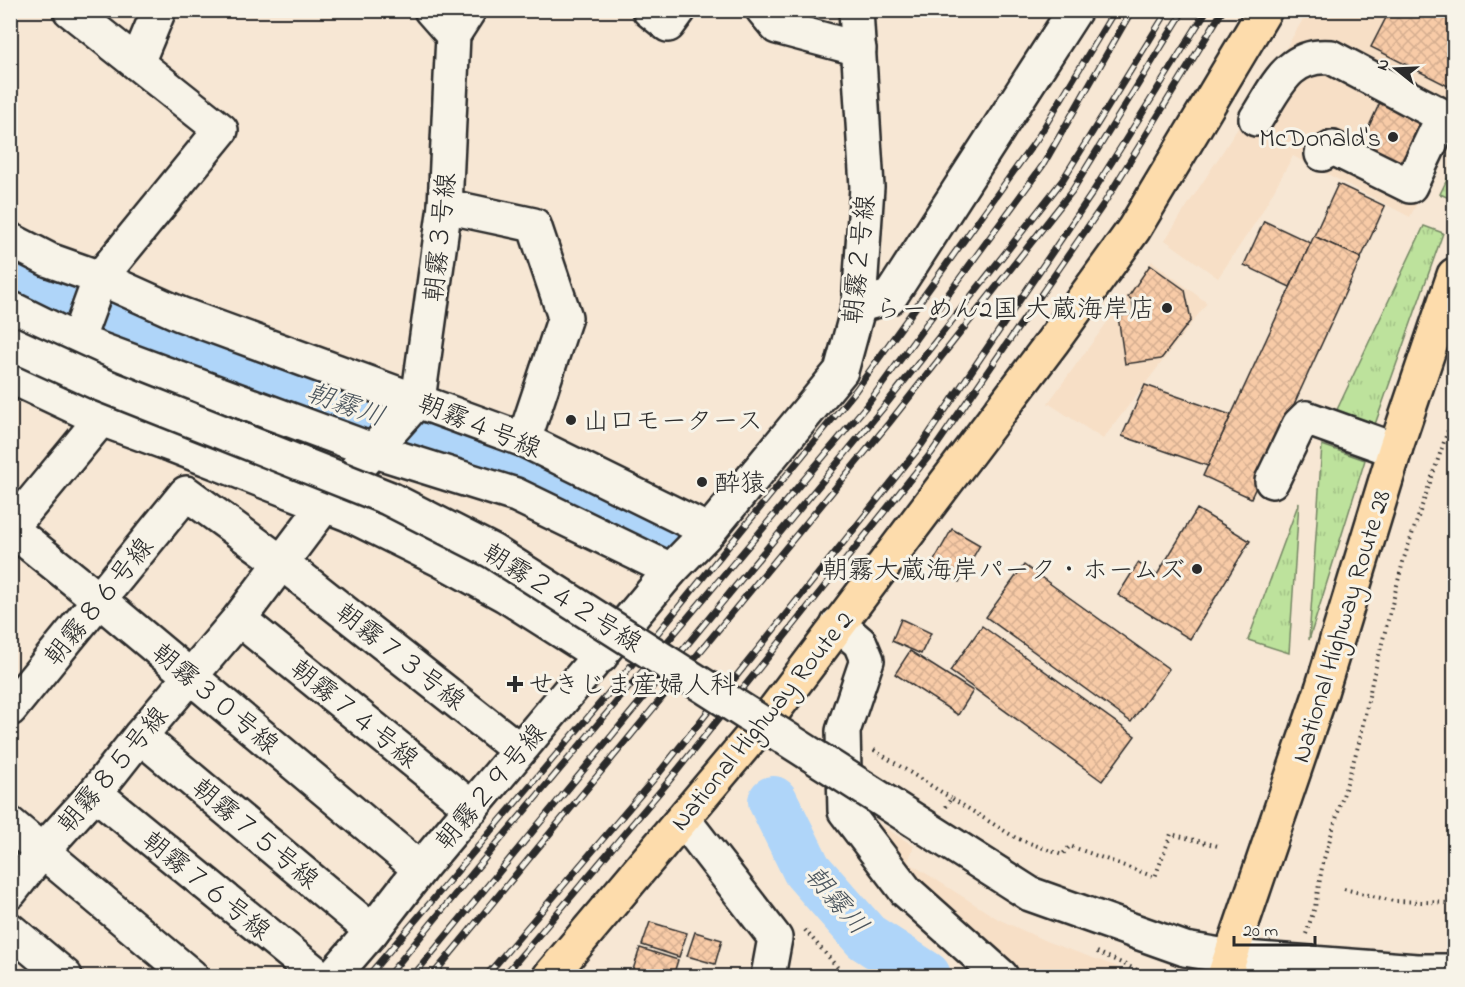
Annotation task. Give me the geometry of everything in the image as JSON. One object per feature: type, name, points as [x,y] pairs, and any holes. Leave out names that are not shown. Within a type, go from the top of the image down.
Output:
[{"type":"highway","name":"National Highway Route 2","points":[[550,976],[775,709],[1053,341],[1134,229],[1264,10]]},
{"type":"highway","name":"National Highway Route 28","points":[[1228,967],[1322,689],[1395,450],[1455,275]]},
{"type":"street","points":[[70,10],[221,130],[99,283],[81,332]]},
{"type":"street","points":[[137,63],[159,10]]},
{"type":"street","points":[[431,10],[461,22]]},
{"type":"street","points":[[649,10],[668,25],[679,10]]},
{"type":"street","points":[[763,10],[777,27],[859,49]]},
{"type":"street","name":"朝霧２号線","points":[[690,550],[841,371],[858,305],[867,187],[856,10]]},
{"type":"street","points":[[858,305],[890,297],[1075,10]]},
{"type":"street","name":"朝霧３号線","points":[[415,404],[445,206],[461,22]]},
{"type":"street","points":[[1256,119],[1287,70],[1304,59],[1318,56],[1331,57],[1440,114],[1440,123],[1410,186],[1333,148],[1322,154]]},
{"type":"street","points":[[445,206],[534,225],[548,266],[565,317],[524,440]]},
{"type":"street","name":"朝霧４号線","points":[[10,240],[99,283],[415,404],[524,440],[690,550]]},
{"type":"street","points":[[10,308],[379,442],[516,495],[690,550]]},
{"type":"street","name":"朝霧２４２号線","points":[[10,343],[100,384],[387,498],[492,551],[1030,894],[1185,949],[1228,967],[1296,962],[1417,971],[1455,971]]},
{"type":"street","points":[[10,376],[101,419],[348,514],[505,595],[601,656]]},
{"type":"street","points":[[379,442],[415,404]]},
{"type":"street","points":[[1272,481],[1299,425],[1306,418],[1395,450]]},
{"type":"street","points":[[11,529],[101,419]]},
{"type":"street","name":"朝霧８５号線","points":[[10,892],[43,850],[95,793],[140,736],[191,678],[239,619],[324,506],[379,442]]},
{"type":"street","name":"朝霧８６号線","points":[[10,709],[186,493],[282,563]]},
{"type":"street","name":"朝霧３０号線","points":[[11,529],[420,869]]},
{"type":"street","name":"朝霧２９号線","points":[[333,976],[519,750],[690,550]]},
{"type":"street","name":"朝霧７３号線","points":[[282,563],[519,750]]},
{"type":"street","name":"朝霧７４号線","points":[[239,619],[472,808]]},
{"type":"street","points":[[838,624],[860,643],[867,660],[843,731],[845,811],[906,891],[1001,976]]},
{"type":"street","name":"朝霧７５号線","points":[[140,736],[372,931]]},
{"type":"street","name":"朝霧７６号線","points":[[95,793],[319,976]]},
{"type":"street","points":[[683,819],[775,938],[768,976]]},
{"type":"street","points":[[10,824],[191,976]]},
{"type":"street","points":[[10,930],[66,976]]},
{"type":"path","points":[[1296,962],[1315,907],[1323,862],[1359,744],[1372,682],[1404,558],[1455,413]]},
{"type":"path","points":[[843,731],[951,798]]},
{"type":"path","points":[[1171,834],[1218,846]]},
{"type":"path","points":[[1344,889],[1393,901],[1455,903]]},
{"type":"shaded area","points":[[1308,11],[1454,11],[1454,128],[1410,217],[1293,156],[1259,217],[1218,278],[1165,240],[1242,122]]},
{"type":"shaded area","points":[[1152,261],[1207,303],[1103,439],[1048,403]]},
{"type":"shaded area","points":[[865,815],[914,846],[908,862],[998,919],[1048,942],[1118,967],[1115,976],[1017,976],[968,939],[908,879]]},
{"type":"green space","points":[[1454,165],[1454,200],[1440,194]]},
{"type":"green space","points":[[1424,226],[1443,233],[1373,430],[1334,416]]},
{"type":"green space","points":[[1322,445],[1365,460],[1309,640]]},
{"type":"green space","points":[[1299,502],[1289,653],[1248,640]]},
{"type":"building","points":[[1390,10],[1454,10],[1454,73],[1448,86],[1371,47]]},
{"type":"building","points":[[1382,98],[1432,122],[1408,172],[1359,148]]},
{"type":"building","points":[[1338,184],[1385,206],[1361,258],[1314,236]]},
{"type":"building","points":[[1264,221],[1311,243],[1290,287],[1244,265]]},
{"type":"building","points":[[1314,236],[1361,258],[1251,498],[1203,476]]},
{"type":"building","points":[[1150,265],[1185,290],[1191,320],[1161,359],[1125,364],[1118,316],[1134,314],[1132,300],[1128,297]]},
{"type":"building","points":[[1145,385],[1231,415],[1208,466],[1122,436]]},
{"type":"building","name":"朝霧大蔵海岸パーク・ホームズ","points":[[1197,509],[1250,541],[1190,639],[1118,595],[1138,563],[1157,575]]},
{"type":"building","points":[[952,529],[980,545],[959,582],[931,566]]},
{"type":"building","points":[[1024,565],[1169,669],[1131,722],[986,617]]},
{"type":"building","points":[[901,619],[931,633],[921,654],[892,641]]},
{"type":"building","points":[[982,626],[1135,736],[1102,781],[950,671]]},
{"type":"building","points":[[910,651],[973,691],[958,715],[895,674]]},
{"type":"building","points":[[650,922],[687,933],[679,957],[642,945]]},
{"type":"building","points":[[695,932],[722,940],[715,964],[687,956]]},
{"type":"building","points":[[640,948],[678,960],[673,976],[642,976],[632,973]]},
{"type":"waterway","name":"朝霧川","points":[[10,270],[30,281],[187,349],[421,431],[683,535]]},
{"type":"waterway","name":"朝霧川","points":[[773,801],[807,870],[866,937],[926,976]]},
{"type":"railway","points":[[368,976],[607,695],[856,390],[1037,139],[1115,10]]},
{"type":"railway","points":[[388,976],[867,405],[1043,165],[1132,10]]},
{"type":"railway","points":[[413,976],[883,408],[1062,181],[1168,10]]},
{"type":"railway","points":[[432,976],[889,423],[1072,191],[1184,10]]},
{"type":"railway","points":[[486,976],[659,773],[922,444],[1091,195],[1207,10]]},
{"type":"railway","points":[[504,976],[668,782],[932,452],[1103,205],[1223,10]]},
{"type":"place","name":"McDonald's","points":[[1393,137]]},
{"type":"place","name":"らーめん2国 大蔵海岸店","points":[[1167,308]]},
{"type":"place","name":"山口モータース","points":[[571,420]]},
{"type":"place","name":"酔猿","points":[[702,482]]},
{"type":"place","name":"朝霧大蔵海岸パーク・ホームズ","points":[[1197,569]]},
{"type":"place","name":"せきじま産婦人科","points":[[515,684]]}]
